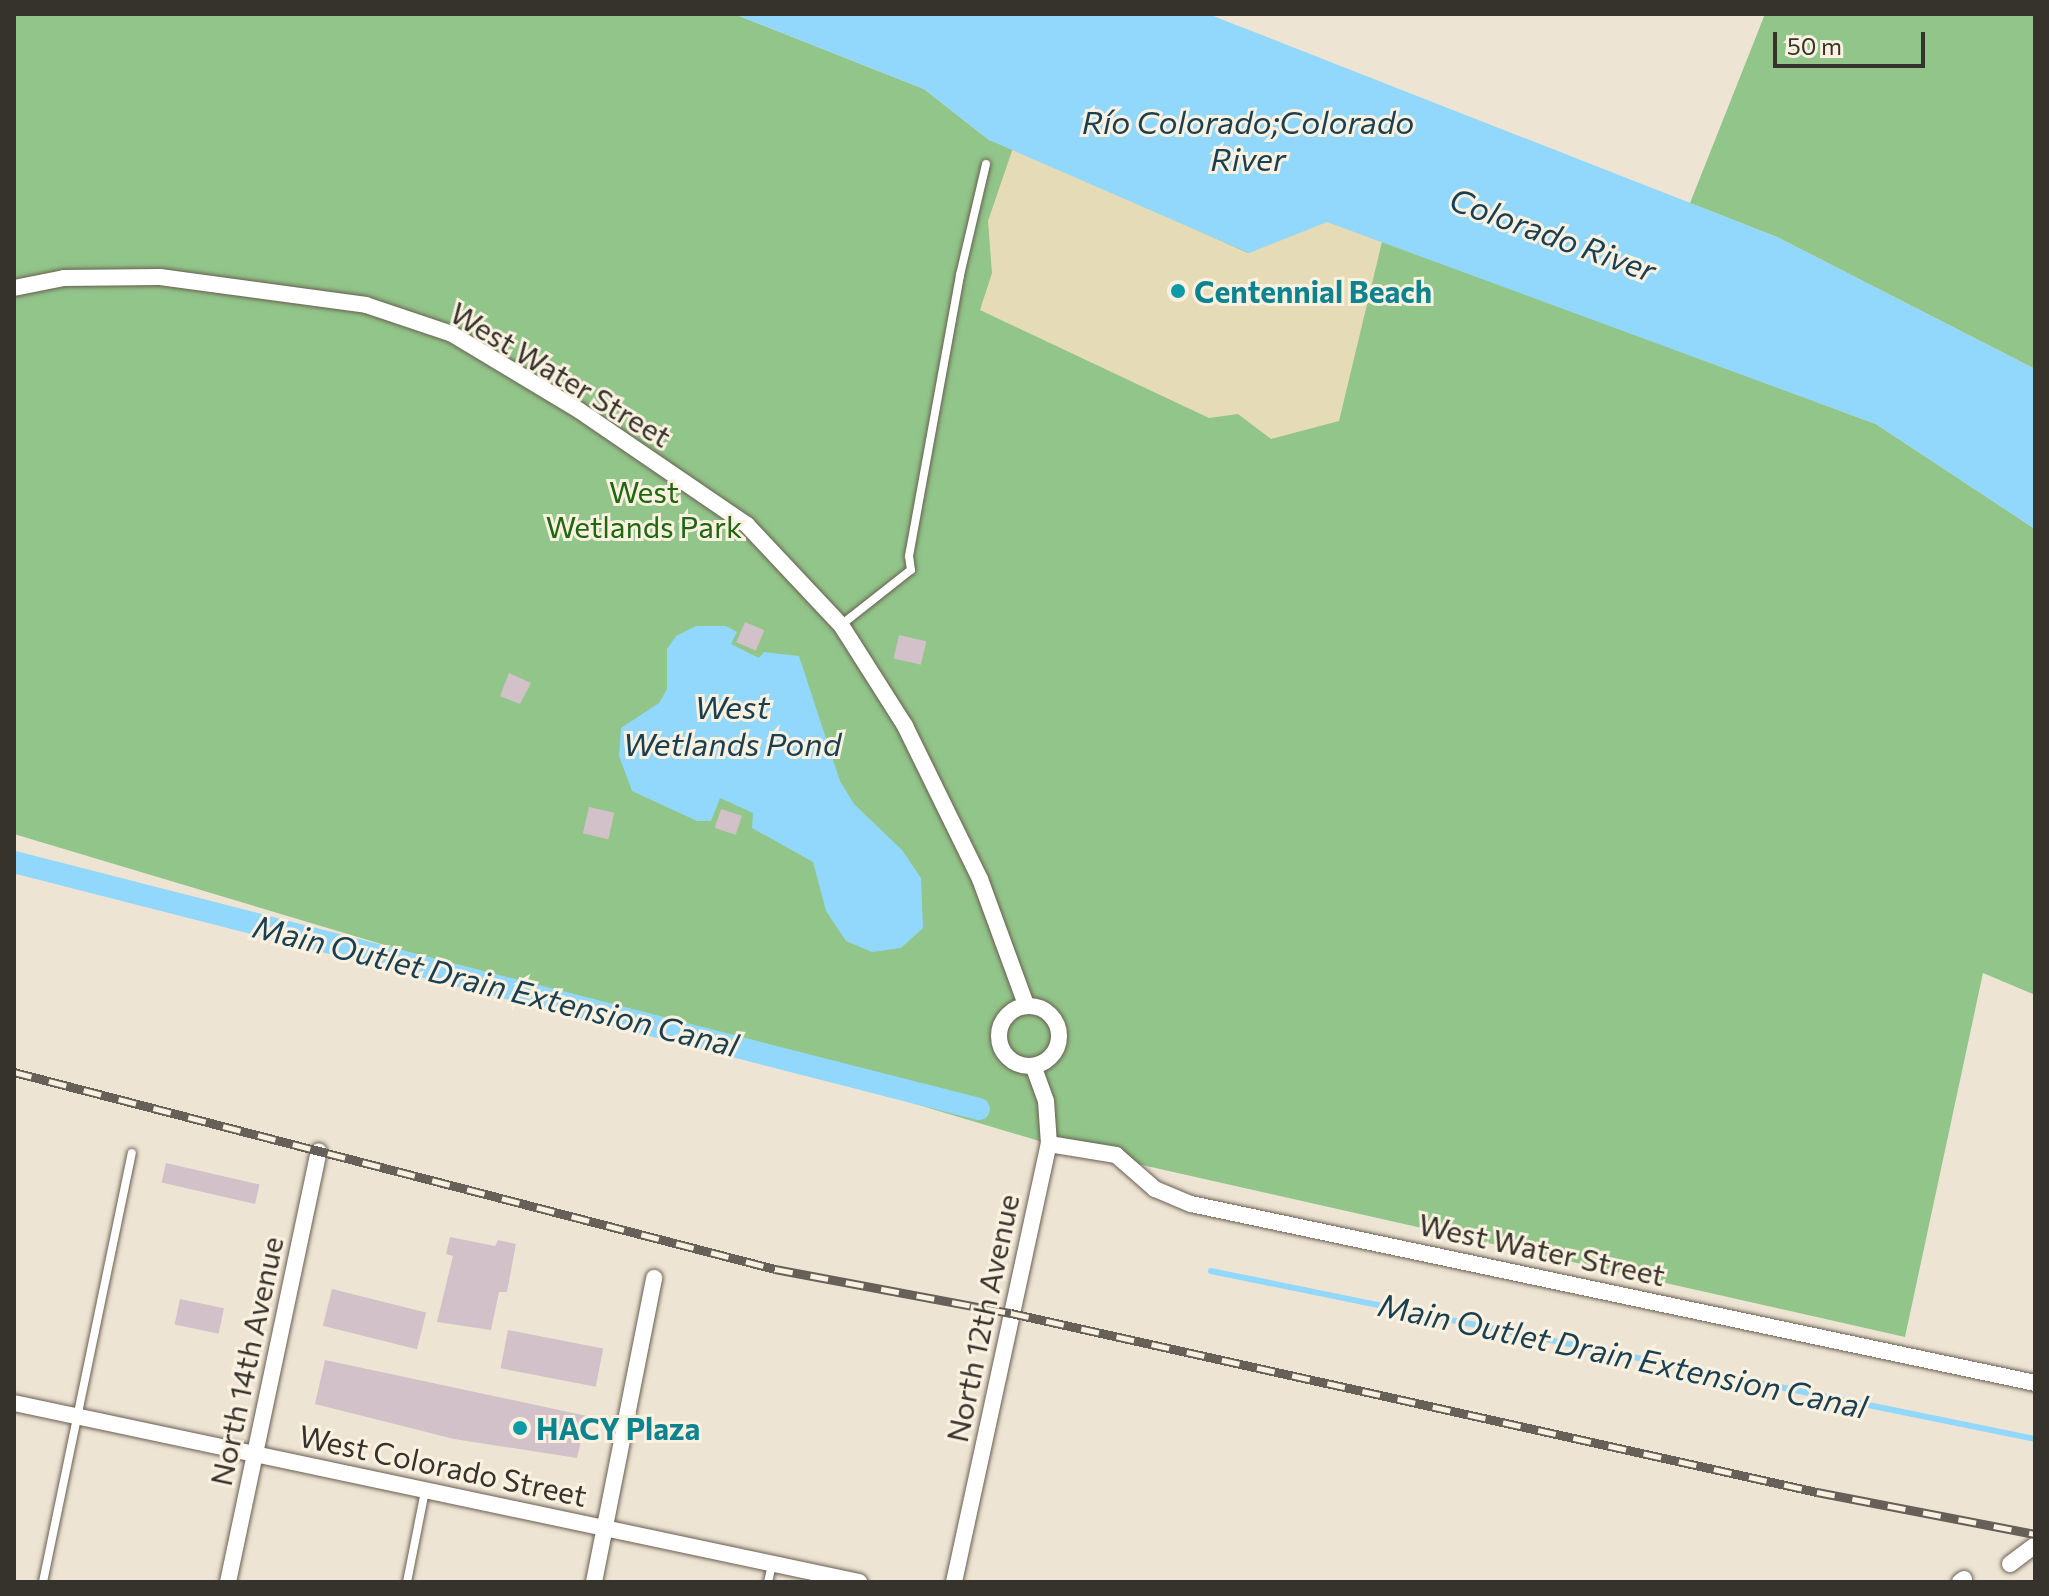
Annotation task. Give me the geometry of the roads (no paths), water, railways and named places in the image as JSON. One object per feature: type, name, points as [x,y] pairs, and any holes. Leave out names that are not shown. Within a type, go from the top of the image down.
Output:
[{"type":"street","name":"West Water Street","points":[[14,288],[64,278],[160,277],[265,287],[366,305],[452,334],[580,411],[747,525],[841,625],[905,726],[980,879],[1026,1005]]},
{"type":"street","points":[[1026,1005],[1046,1010],[1059,1027],[1057,1048],[1033,1066],[1014,1062],[999,1037],[1004,1019],[1026,1005]]},
{"type":"street","name":"North 12th Avenue","points":[[954,1582],[1049,1144],[1046,1101],[1033,1066]]},
{"type":"street","name":"West Water Street","points":[[1049,1144],[1116,1155],[1155,1189],[1191,1204],[2035,1383]]},
{"type":"street","name":"North 14th Avenue","points":[[228,1582],[319,1152]]},
{"type":"street","points":[[594,1582],[654,1278]]},
{"type":"street","name":"West Colorado Street","points":[[14,1403],[859,1582]]},
{"type":"street","points":[[2010,1564],[2035,1545]]},
{"type":"lane","points":[[841,625],[911,570],[909,556],[960,275],[986,164]]},
{"type":"lane","points":[[43,1582],[132,1153]]},
{"type":"lane","points":[[407,1582],[425,1490]]},
{"type":"lane","points":[[768,1582],[772,1563]]},
{"type":"water","name":"Río Colorado;Colorado River","points":[[734,14],[1208,14],[1777,237],[2035,369],[2035,529],[1876,424],[1327,222],[1249,253],[989,140],[924,89]]},
{"type":"water","name":"West Wetlands Pond","points":[[696,626],[726,626],[737,632],[731,644],[759,658],[764,652],[799,656],[840,781],[854,804],[902,850],[921,878],[923,928],[901,948],[872,952],[846,941],[826,911],[813,862],[752,828],[753,813],[720,798],[711,821],[697,821],[632,791],[619,756],[621,728],[659,703],[667,689],[667,649],[676,636]]},
{"type":"waterway","name":"Main Outlet Drain Extension Canal","points":[[14,862],[979,1109]]},
{"type":"waterway","name":"Main Outlet Drain Extension Canal","points":[[1211,1271],[2035,1439]]},
{"type":"railway","points":[[14,1072],[775,1269],[1011,1313],[1817,1492],[2035,1534]]},
{"type":"place","name":"Centennial Beach","points":[[1178,291]]},
{"type":"place","name":"HACY Plaza","points":[[520,1428]]},
{"type":"water label","name":"Colorado River","points":[[1553,234]]},
{"type":"park label","name":"West Wetlands Park","points":[[644,508]]}]
